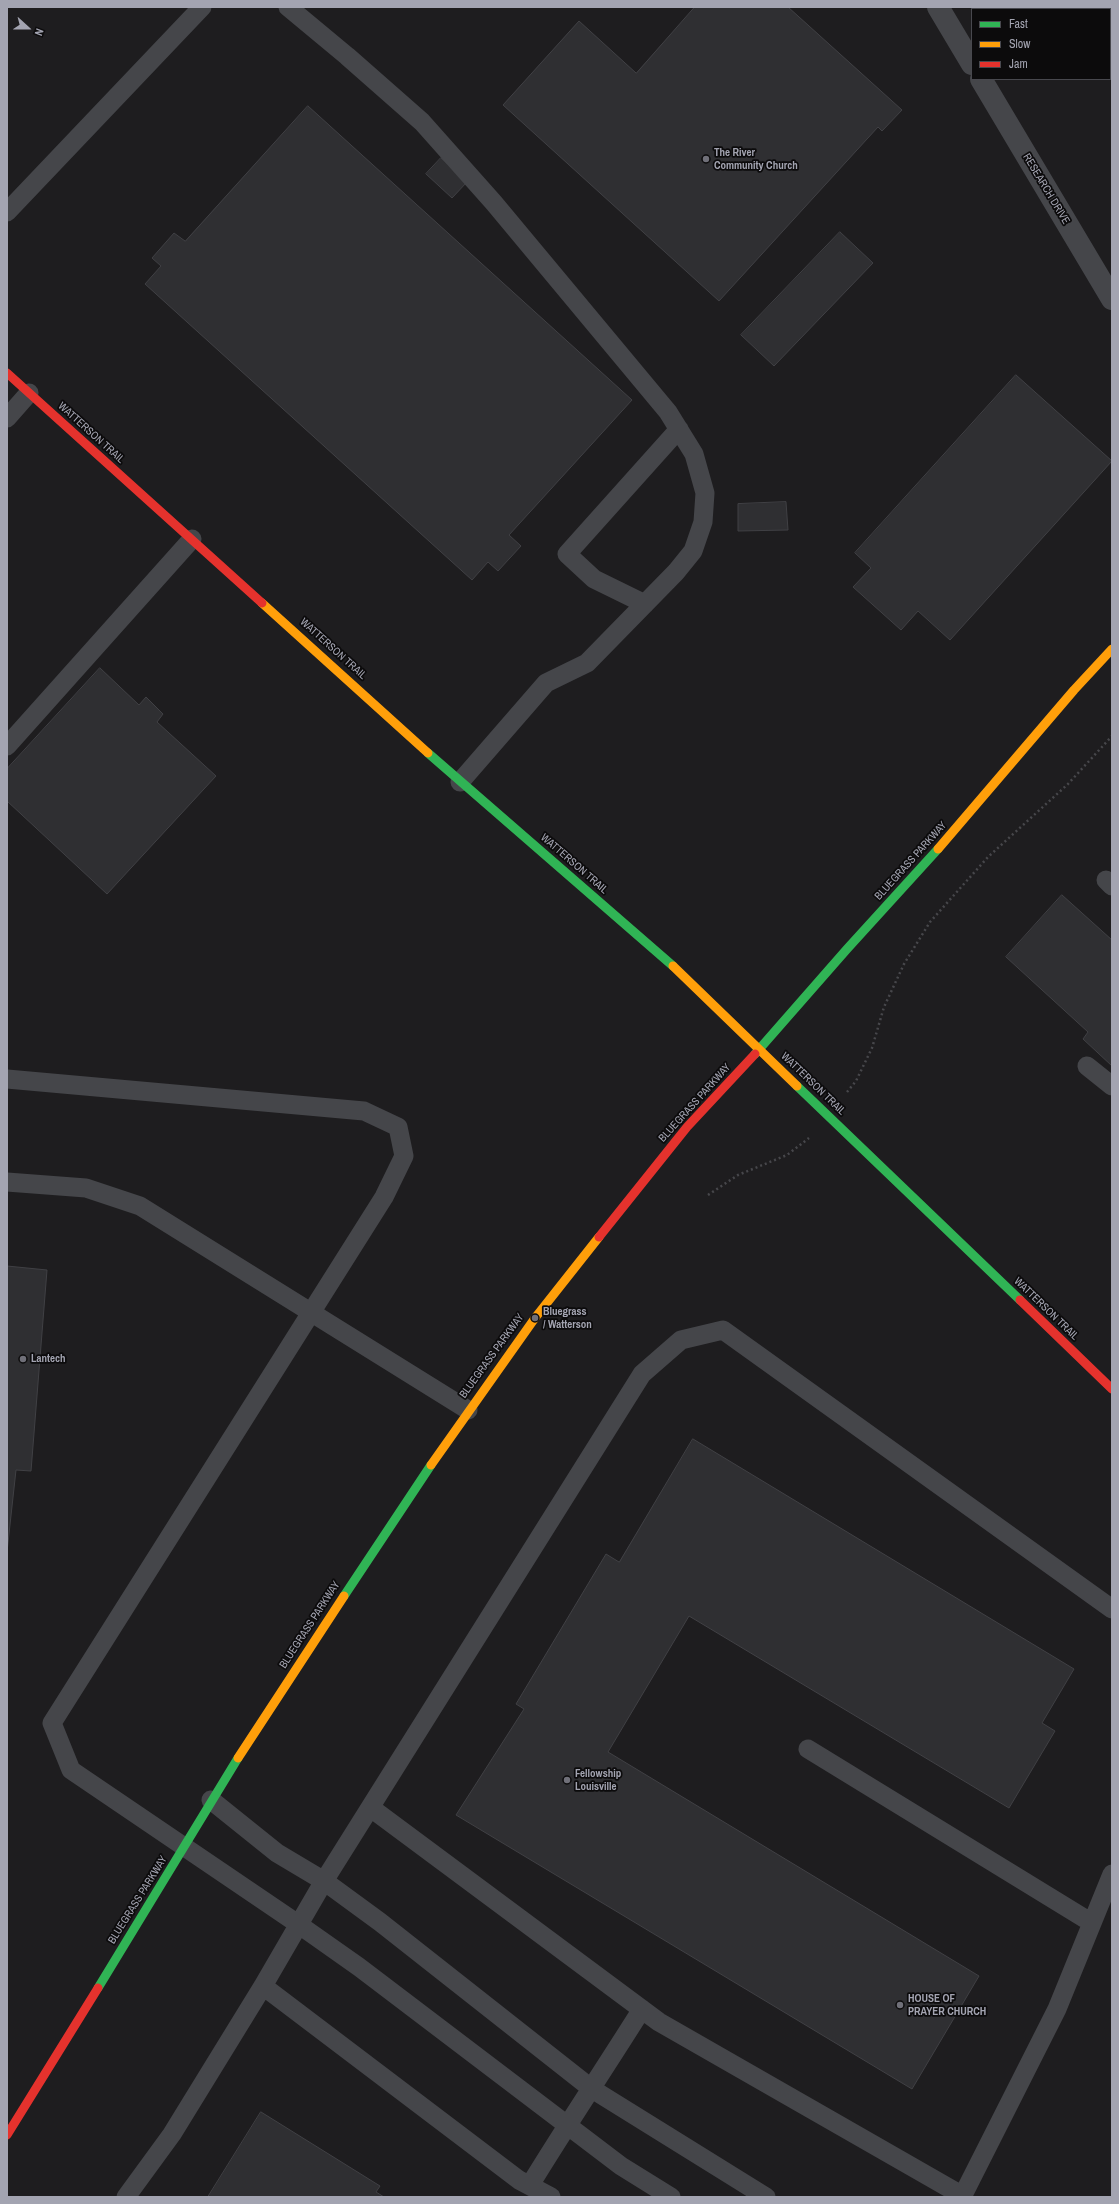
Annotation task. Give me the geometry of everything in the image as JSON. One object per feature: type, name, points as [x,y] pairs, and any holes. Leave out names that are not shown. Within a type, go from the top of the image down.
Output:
[{"type":"street","points":[[938,7],[971,62]]},
{"type":"street","name":"RESEARCH DRIVE","points":[[982,80],[1112,299]]},
{"type":"street","name":"WATTERSON TRAIL","points":[[7,373],[460,782],[670,962],[759,1050],[1112,1389]]},
{"type":"street","name":"BLUEGRASS PARKWAY","points":[[7,2134],[185,1848],[211,1800],[381,1538],[468,1410],[535,1318],[687,1127],[759,1050],[847,949],[947,840],[1074,690],[1112,649]]},
{"type":"lane","points":[[7,212],[202,7]]},
{"type":"lane","points":[[288,7],[347,56],[422,122],[494,203],[668,412],[694,454],[705,493],[703,522],[693,551],[645,604],[588,663],[546,683],[460,782]]},
{"type":"lane","points":[[7,418],[29,393]]},
{"type":"lane","points":[[645,604],[594,579],[567,554],[679,429]]},
{"type":"lane","points":[[7,746],[192,539]]},
{"type":"lane","points":[[1087,1066],[1112,1086]]},
{"type":"lane","points":[[7,1079],[364,1112],[398,1127],[404,1156],[384,1197],[52,1723],[71,1770],[359,1967],[621,2166],[671,2197]]},
{"type":"lane","points":[[7,1182],[86,1188],[140,1206],[468,1410]]},
{"type":"lane","points":[[126,2197],[172,2134],[263,1986],[324,1881],[642,1374],[681,1340],[723,1330],[1112,1609]]},
{"type":"lane","points":[[808,1749],[1092,1923]]},
{"type":"lane","points":[[211,1800],[277,1853],[324,1881],[380,1922],[592,2089],[766,2197]]},
{"type":"lane","points":[[371,1808],[659,2022],[962,2196],[1057,2009],[1112,1874]]},
{"type":"lane","points":[[263,1986],[519,2180],[550,2197]]},
{"type":"lane","points":[[530,2185],[566,2125],[592,2089],[642,2009]]},
{"type":"path","points":[[856,1081],[872,1048],[884,1007],[904,964],[930,922],[988,857],[1068,784],[1112,736]]},
{"type":"path","points":[[708,1195],[738,1175],[787,1155],[806,1140]]},
{"type":"shaded area","points":[[7,7],[1112,7],[1112,2197],[7,2197]]},
{"type":"building","name":"The River Community Church","points":[[695,7],[788,7],[902,110],[882,131],[878,127],[719,301],[503,105],[579,21],[636,73]]},
{"type":"building","points":[[308,106],[632,400],[509,535],[521,546],[498,571],[488,562],[472,580],[145,284],[161,266],[152,258],[174,233],[185,241]]},
{"type":"building","points":[[441,158],[467,182],[452,198],[426,174]]},
{"type":"building","points":[[840,232],[873,263],[774,366],[741,335]]},
{"type":"building","points":[[1016,375],[1112,461],[950,640],[918,611],[901,630],[853,587],[871,568],[855,553]]},
{"type":"building","points":[[786,502],[788,530],[738,531],[738,504]]},
{"type":"building","points":[[100,668],[139,705],[146,697],[163,714],[157,722],[216,776],[107,894],[7,801],[7,769]]},
{"type":"building","points":[[1062,895],[1112,940],[1112,1066],[1083,1039],[1088,1032],[1006,957]]},
{"type":"building","name":"Lantech","points":[[7,1266],[47,1270],[31,1471],[16,1470],[7,1552]]},
{"type":"building","name":"Fellowship Louisville","points":[[693,1439],[1074,1669],[1042,1723],[1055,1731],[1009,1808],[689,1616],[608,1752],[979,1976],[912,2089],[456,1815],[524,1709],[516,1704],[606,1554],[619,1562]]},
{"type":"building","points":[[261,2112],[380,2186],[376,2192],[384,2197],[208,2197]]},
{"type":"traffic: fast","points":[[428,753],[673,966]]},
{"type":"traffic: fast","points":[[755,1054],[847,949],[938,849]]},
{"type":"traffic: fast","points":[[797,1086],[1020,1300]]},
{"type":"traffic: fast","points":[[344,1596],[431,1465]]},
{"type":"traffic: fast","points":[[98,1988],[238,1758]]},
{"type":"traffic: slow","points":[[262,603],[428,753]]},
{"type":"traffic: slow","points":[[938,849],[1074,690],[1112,649]]},
{"type":"traffic: slow","points":[[673,966],[797,1086]]},
{"type":"traffic: slow","points":[[431,1465],[535,1318],[599,1237]]},
{"type":"traffic: slow","points":[[238,1758],[344,1596]]},
{"type":"traffic: jam","points":[[7,373],[262,603]]},
{"type":"traffic: jam","points":[[599,1237],[687,1127],[755,1054]]},
{"type":"traffic: jam","points":[[1020,1300],[1112,1389]]},
{"type":"traffic: jam","points":[[7,2135],[98,1988]]},
{"type":"place","name":"The River Community Church","points":[[706,159]]},
{"type":"place","name":"Bluegrass / Watterson","points":[[535,1318]]},
{"type":"place","name":"Lantech","points":[[23,1359]]},
{"type":"place","name":"Fellowship Louisville","points":[[567,1780]]},
{"type":"place","name":"HOUSE OF PRAYER CHURCH","points":[[900,2005]]}]
